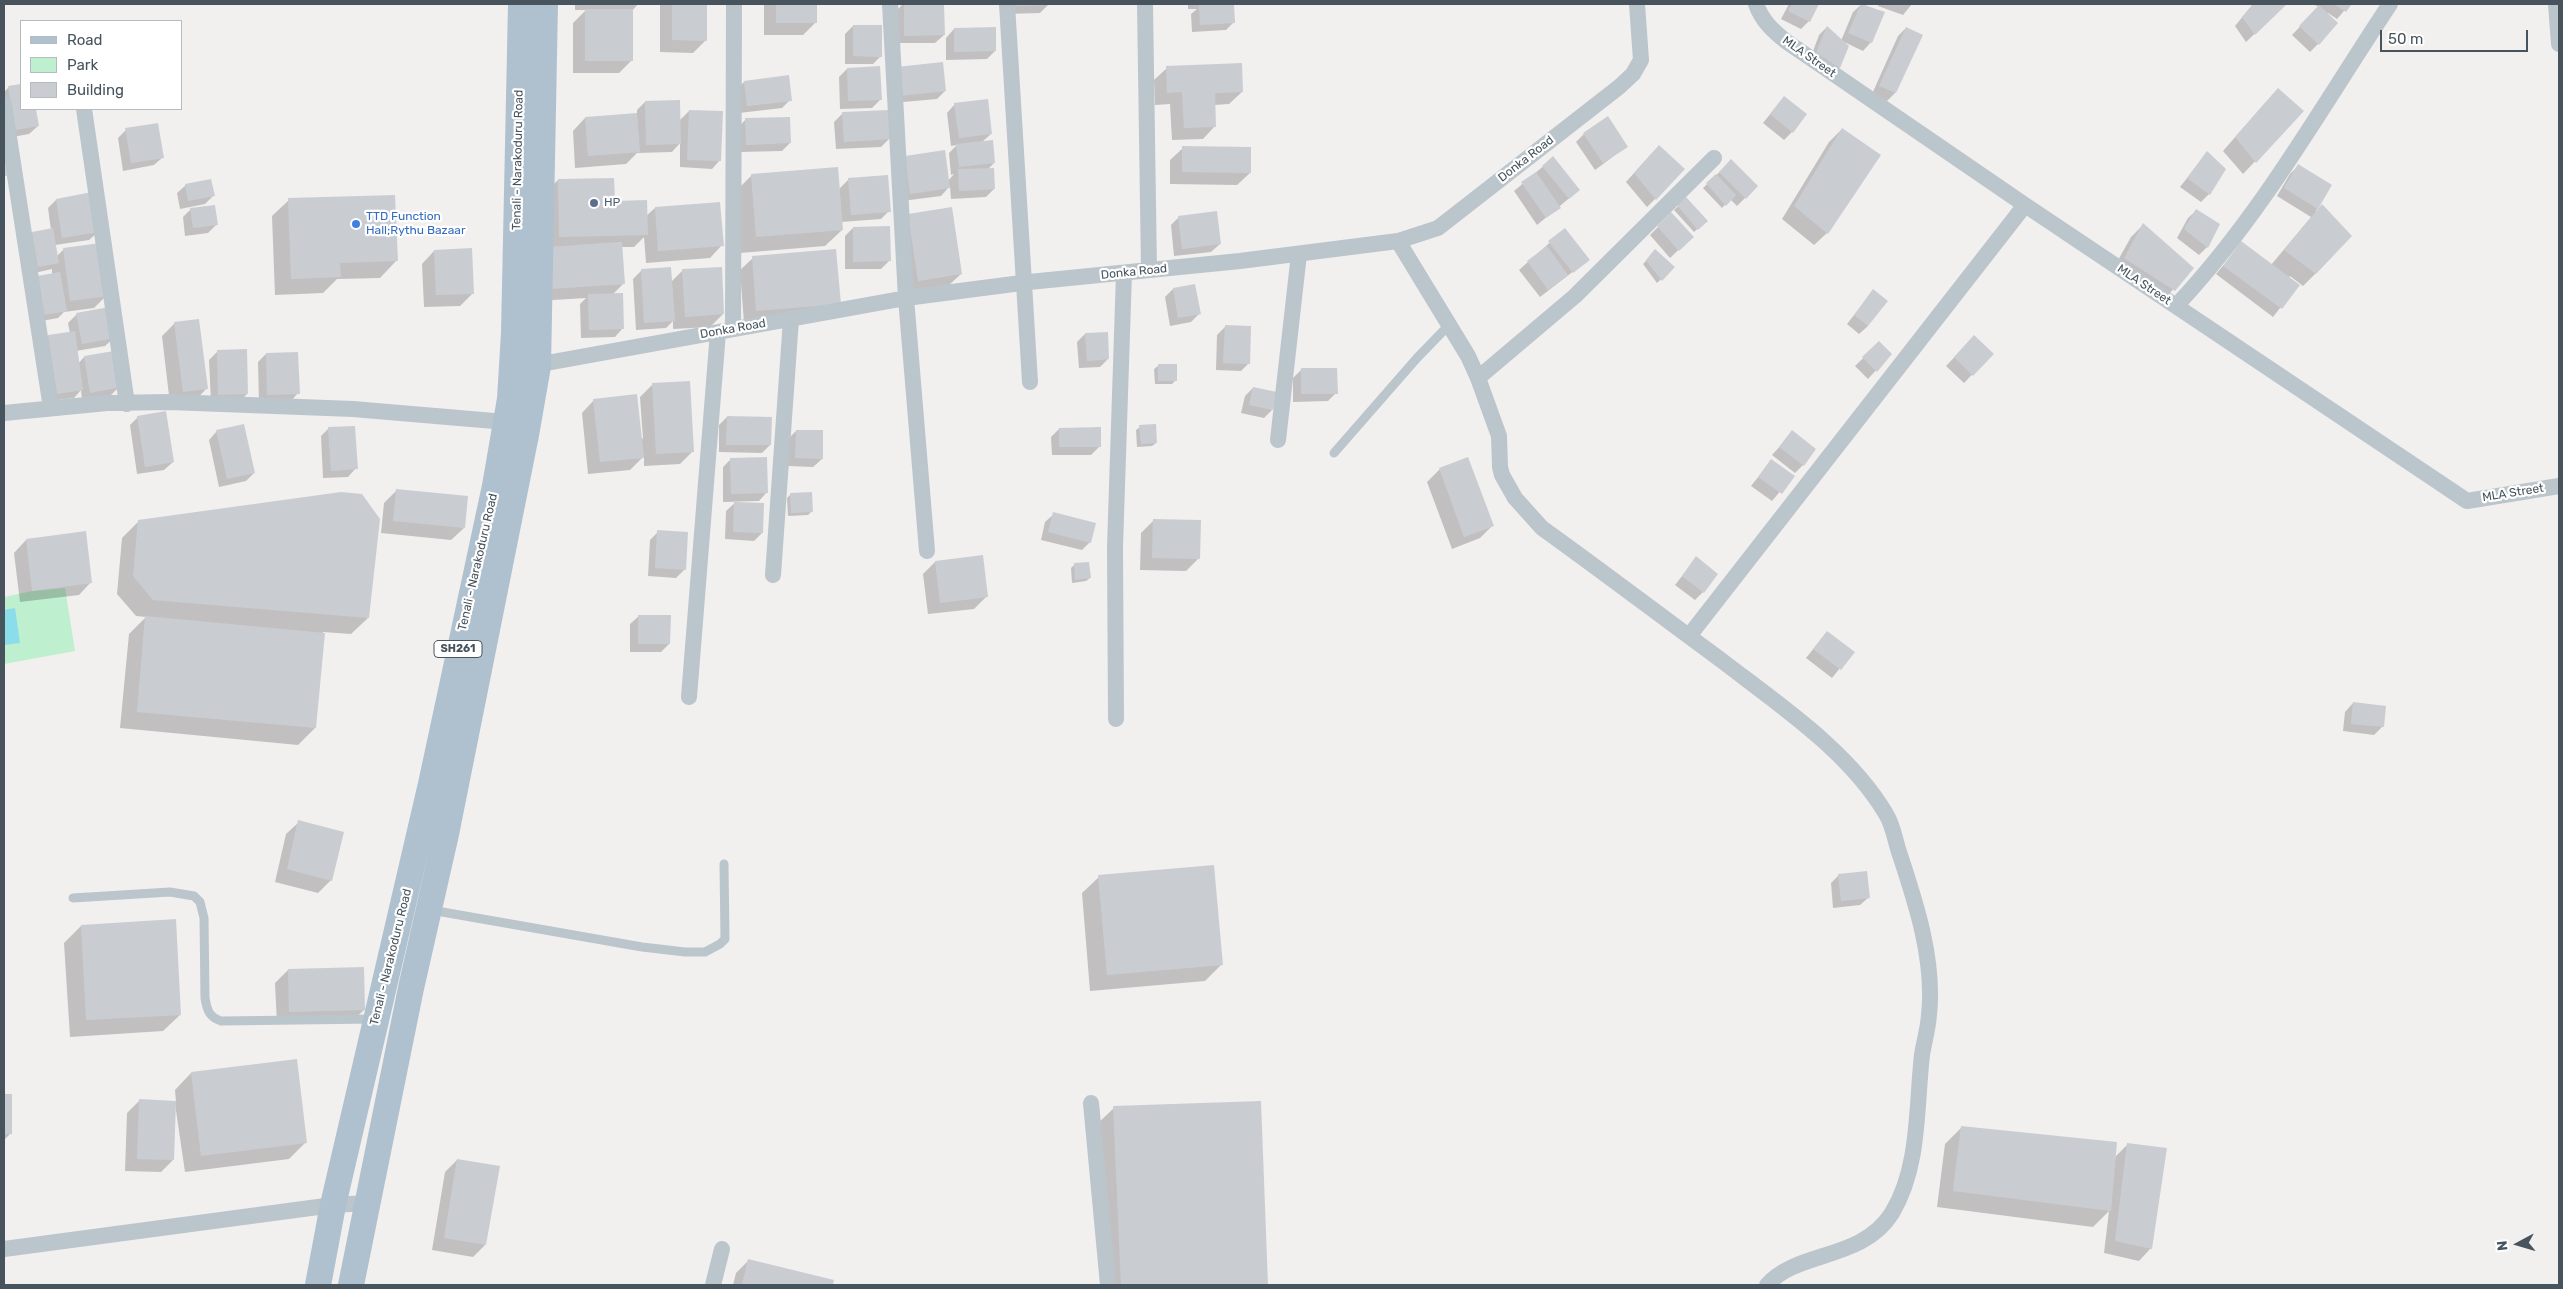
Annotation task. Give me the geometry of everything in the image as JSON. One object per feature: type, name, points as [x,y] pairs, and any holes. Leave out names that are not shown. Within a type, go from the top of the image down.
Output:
[{"type":"main road","name":"Tenali - Narakoduru Road","points":[[318,1285],[333,1205],[375,1018],[431,784],[493,495],[506,422],[526,366],[521,4]]},
{"type":"main road","name":"Tenali - Narakoduru Road","points":[[351,1285],[523,452],[545,4]]},
{"type":"street","points":[[690,697],[726,331],[734,4]]},
{"type":"street","points":[[890,4],[906,298],[927,551]]},
{"type":"street","points":[[1007,4],[1022,283],[1030,382]]},
{"type":"street","points":[[1145,4],[1150,270]]},
{"type":"street","name":"Donka Road","points":[[526,366],[906,298],[1022,283],[1299,254],[1398,241],[1438,228],[1619,88],[1633,74],[1640,60],[1637,4]]},
{"type":"street","name":"MLA Street","points":[[1756,4],[1760,16],[1770,28],[1788,42],[2025,205],[2467,501],[2559,486]]},
{"type":"street","points":[[2176,306],[2244,226],[2390,4]]},
{"type":"street","points":[[2556,4],[2559,44]]},
{"type":"street","points":[[4,104],[51,408]]},
{"type":"street","points":[[84,110],[127,404]]},
{"type":"street","points":[[1478,378],[1575,296],[1714,158]]},
{"type":"street","points":[[1689,636],[2025,205]]},
{"type":"street","points":[[1398,241],[1449,325],[1478,378],[1499,436],[1500,467],[1515,498],[1542,528],[1800,720],[1867,787],[1888,816],[1914,894],[1928,972],[1930,1016],[1922,1052],[1916,1133],[1905,1183],[1892,1213],[1874,1234],[1854,1245],[1791,1269],[1768,1285]]},
{"type":"street","points":[[1278,440],[1299,254]]},
{"type":"street","points":[[1116,719],[1115,547],[1124,273]]},
{"type":"street","points":[[773,576],[791,319]]},
{"type":"street","points":[[4,413],[51,408],[170,402],[353,409],[506,422]]},
{"type":"street","points":[[1092,1103],[1108,1285]]},
{"type":"street","points":[[4,1250],[333,1205],[367,1204]]},
{"type":"street","points":[[713,1285],[722,1249]]},
{"type":"lane","points":[[1334,454],[1417,358],[1449,325]]},
{"type":"lane","points":[[429,909],[632,946],[705,952],[725,939],[724,864]]},
{"type":"lane","points":[[74,898],[170,892],[194,896],[200,902],[204,918],[205,998],[207,1012],[221,1022],[375,1018]]},
{"type":"green space","points":[[65,588],[75,651],[4,664],[4,597],[32,591]]},
{"type":"water","points":[[15,608],[20,643],[4,645],[4,610]]},
{"type":"building","points":[[672,4],[707,4],[707,41],[672,40]]},
{"type":"building","points":[[776,4],[817,4],[817,23],[776,23]]},
{"type":"building","points":[[904,4],[944,4],[945,35],[904,36]]},
{"type":"building","points":[[1014,4],[1050,4],[1050,5],[1014,6]]},
{"type":"building","points":[[1234,4],[1235,23],[1200,25],[1199,5]]},
{"type":"building","points":[[1792,4],[1819,4],[1810,22],[1788,11]]},
{"type":"building","points":[[1861,4],[1885,12],[1872,43],[1848,33]]},
{"type":"building","points":[[2253,4],[2287,4],[2255,35],[2242,17]]},
{"type":"building","points":[[2334,4],[2352,4],[2346,12]]},
{"type":"building","points":[[2319,5],[2338,23],[2319,45],[2299,26]]},
{"type":"building","points":[[585,9],[633,9],[633,61],[585,61]]},
{"type":"building","points":[[853,25],[882,25],[882,57],[853,56]]},
{"type":"building","points":[[1827,26],[1849,46],[1840,68],[1816,53]]},
{"type":"building","points":[[996,27],[996,51],[954,52],[954,28]]},
{"type":"building","points":[[1906,27],[1923,35],[1896,93],[1879,86]]},
{"type":"building","points":[[943,62],[946,91],[899,96],[896,67]]},
{"type":"building","points":[[1242,63],[1243,92],[1215,93],[1216,127],[1184,128],[1182,92],[1167,93],[1166,66]]},
{"type":"building","points":[[880,66],[882,100],[848,101],[847,68]]},
{"type":"building","points":[[789,75],[792,101],[747,106],[744,81]]},
{"type":"building","points":[[20,84],[20,110],[36,110],[39,126],[15,130],[8,86]]},
{"type":"building","points":[[2278,88],[2304,111],[2256,163],[2235,137]]},
{"type":"building","points":[[1784,96],[1807,114],[1793,133],[1770,114]]},
{"type":"building","points":[[988,99],[992,134],[959,138],[954,103]]},
{"type":"building","points":[[680,100],[681,144],[646,145],[645,101]]},
{"type":"building","points":[[689,110],[723,111],[721,161],[687,160]]},
{"type":"building","points":[[889,110],[890,139],[844,142],[842,112]]},
{"type":"building","points":[[637,113],[640,152],[588,156],[585,117]]},
{"type":"building","points":[[1608,116],[1628,147],[1603,163],[1583,133]]},
{"type":"building","points":[[790,117],[791,143],[746,145],[745,118]]},
{"type":"building","points":[[158,123],[164,158],[131,163],[125,128]]},
{"type":"building","points":[[1842,128],[1881,155],[1828,234],[1794,206]]},
{"type":"building","points":[[993,140],[995,163],[959,167],[956,144]]},
{"type":"building","points":[[1659,145],[1685,169],[1656,200],[1634,173]]},
{"type":"building","points":[[1182,146],[1251,147],[1251,173],[1182,172]]},
{"type":"building","points":[[945,150],[950,188],[910,194],[905,156]]},
{"type":"building","points":[[2207,151],[2226,169],[2210,195],[2187,178]]},
{"type":"building","points":[[1553,156],[1580,190],[1569,199],[1542,166]]},
{"type":"building","points":[[4,157],[7,176],[4,176]]},
{"type":"building","points":[[1731,159],[1758,186],[1746,199],[1719,172]]},
{"type":"building","points":[[2298,164],[2332,185],[2318,209],[2284,188]]},
{"type":"building","points":[[838,167],[843,230],[756,237],[751,174]]},
{"type":"building","points":[[994,168],[995,189],[959,191],[958,169]]},
{"type":"building","points":[[1536,172],[1561,208],[1546,218],[1521,182]]},
{"type":"building","points":[[1716,174],[1736,195],[1726,206],[1706,183]]},
{"type":"building","points":[[888,175],[891,212],[851,215],[848,178]]},
{"type":"building","points":[[614,178],[615,201],[647,200],[648,235],[559,237],[558,179]]},
{"type":"building","points":[[211,179],[215,196],[188,201],[185,184]]},
{"type":"building","points":[[92,192],[99,232],[62,238],[56,199]]},
{"type":"building","points":[[395,195],[398,261],[340,263],[341,277],[291,279],[288,198]]},
{"type":"building","points":[[1686,197],[1708,221],[1698,230],[1677,205]]},
{"type":"building","points":[[720,202],[724,246],[658,251],[655,207]]},
{"type":"building","points":[[2322,204],[2352,236],[2316,274],[2284,250]]},
{"type":"building","points":[[215,205],[218,225],[193,228],[190,208]]},
{"type":"building","points":[[952,207],[962,274],[918,281],[908,214]]},
{"type":"building","points":[[2196,209],[2220,224],[2208,248],[2184,229]]},
{"type":"building","points":[[1217,211],[1221,244],[1182,249],[1178,216]]},
{"type":"building","points":[[1671,212],[1694,237],[1679,251],[1657,226]]},
{"type":"building","points":[[2143,223],[2194,268],[2175,291],[2124,258]]},
{"type":"building","points":[[890,226],[891,261],[853,262],[853,227]]},
{"type":"building","points":[[53,228],[59,263],[38,267],[32,232]]},
{"type":"building","points":[[1565,228],[1590,260],[1573,273],[1548,241]]},
{"type":"building","points":[[2241,241],[2300,285],[2282,309],[2223,266]]},
{"type":"building","points":[[622,242],[625,284],[550,289],[547,247]]},
{"type":"building","points":[[100,243],[108,296],[70,301],[63,248]]},
{"type":"building","points":[[1547,246],[1568,275],[1548,290],[1527,261]]},
{"type":"building","points":[[472,248],[474,294],[436,295],[434,250]]},
{"type":"building","points":[[836,249],[841,304],[756,311],[752,256]]},
{"type":"building","points":[[1655,249],[1675,267],[1662,281],[1646,260]]},
{"type":"building","points":[[671,267],[675,321],[644,323],[641,269]]},
{"type":"building","points":[[722,267],[724,314],[685,317],[682,269]]},
{"type":"building","points":[[60,272],[67,311],[44,315],[37,276]]},
{"type":"building","points":[[1195,284],[1201,314],[1178,318],[1173,288]]},
{"type":"building","points":[[1873,289],[1888,301],[1868,326],[1854,315]]},
{"type":"building","points":[[623,293],[624,329],[589,330],[588,294]]},
{"type":"building","points":[[109,307],[115,338],[82,344],[76,313]]},
{"type":"building","points":[[199,319],[208,389],[183,392],[174,322]]},
{"type":"building","points":[[1225,325],[1251,326],[1250,364],[1223,363]]},
{"type":"building","points":[[75,331],[83,390],[57,394],[48,335]]},
{"type":"building","points":[[1108,332],[1109,359],[1087,361],[1085,333]]},
{"type":"building","points":[[1974,335],[1994,354],[1973,376],[1954,357]]},
{"type":"building","points":[[1879,341],[1892,354],[1877,372],[1862,357]]},
{"type":"building","points":[[247,349],[248,394],[218,395],[217,350]]},
{"type":"building","points":[[114,351],[121,387],[90,393],[84,356]]},
{"type":"building","points":[[298,352],[300,394],[267,395],[266,353]]},
{"type":"building","points":[[1158,364],[1177,364],[1177,381],[1158,381]]},
{"type":"building","points":[[1301,368],[1337,368],[1338,394],[1301,394]]},
{"type":"building","points":[[690,381],[694,452],[656,454],[652,383]]},
{"type":"building","points":[[1253,387],[1277,392],[1273,410],[1249,405]]},
{"type":"building","points":[[637,394],[644,458],[600,462],[593,399]]},
{"type":"building","points":[[166,411],[174,462],[145,467],[137,416]]},
{"type":"building","points":[[727,416],[772,417],[771,445],[726,445]]},
{"type":"building","points":[[244,424],[255,473],[227,479],[216,430]]},
{"type":"building","points":[[1156,424],[1157,443],[1141,444],[1139,425]]},
{"type":"building","points":[[355,426],[358,469],[331,471],[328,427]]},
{"type":"building","points":[[1101,427],[1101,447],[1059,447],[1059,428]]},
{"type":"building","points":[[796,430],[823,430],[823,459],[795,458]]},
{"type":"building","points":[[1792,430],[1816,449],[1804,466],[1779,447]]},
{"type":"building","points":[[767,457],[768,493],[731,494],[730,458]]},
{"type":"building","points":[[1468,457],[1494,526],[1464,537],[1439,468]]},
{"type":"building","points":[[1771,459],[1795,476],[1782,494],[1758,477]]},
{"type":"building","points":[[396,489],[468,496],[465,528],[393,521]]},
{"type":"building","points":[[341,492],[362,494],[380,519],[369,618],[153,600],[133,576],[138,520]]},
{"type":"building","points":[[812,492],[813,512],[791,513],[790,493]]},
{"type":"building","points":[[734,502],[764,503],[763,533],[733,532]]},
{"type":"building","points":[[1053,512],[1096,523],[1091,543],[1048,532]]},
{"type":"building","points":[[1153,519],[1201,520],[1200,559],[1152,558]]},
{"type":"building","points":[[657,530],[688,532],[686,570],[655,568]]},
{"type":"building","points":[[86,531],[92,583],[32,591],[26,539]]},
{"type":"building","points":[[983,555],[988,597],[940,603],[935,561]]},
{"type":"building","points":[[1696,556],[1718,574],[1704,593],[1682,576]]},
{"type":"building","points":[[1089,562],[1091,578],[1075,580],[1074,563]]},
{"type":"building","points":[[638,615],[671,615],[670,644],[638,644]]},
{"type":"building","points":[[145,616],[325,633],[316,728],[137,712]]},
{"type":"building","points":[[1827,631],[1855,652],[1841,670],[1813,649]]},
{"type":"building","points":[[2353,702],[2386,706],[2384,727],[2351,724]]},
{"type":"building","points":[[298,820],[344,832],[332,881],[287,869]]},
{"type":"building","points":[[1214,865],[1223,965],[1107,975],[1098,875]]},
{"type":"building","points":[[1867,871],[1870,898],[1841,901],[1838,874]]},
{"type":"building","points":[[176,919],[181,1015],[86,1020],[81,925]]},
{"type":"building","points":[[364,967],[365,1010],[289,1012],[288,969]]},
{"type":"building","points":[[297,1059],[307,1143],[201,1156],[191,1072]]},
{"type":"building","points":[[4,1094],[12,1094],[12,1134],[4,1134]]},
{"type":"building","points":[[139,1099],[176,1101],[174,1160],[137,1159]]},
{"type":"building","points":[[1261,1101],[1268,1285],[1121,1285],[1113,1106]]},
{"type":"building","points":[[1961,1126],[2117,1142],[2111,1211],[1953,1191]]},
{"type":"building","points":[[2127,1143],[2167,1148],[2152,1249],[2115,1241]]},
{"type":"building","points":[[457,1159],[500,1166],[486,1245],[444,1238]]},
{"type":"building","points":[[748,1259],[834,1280],[833,1285],[742,1285]]},
{"type":"place","name":"HP","points":[[594,203]]},
{"type":"place","name":"TTD Function Hall;Rythu Bazaar","points":[[356,224]]}]
